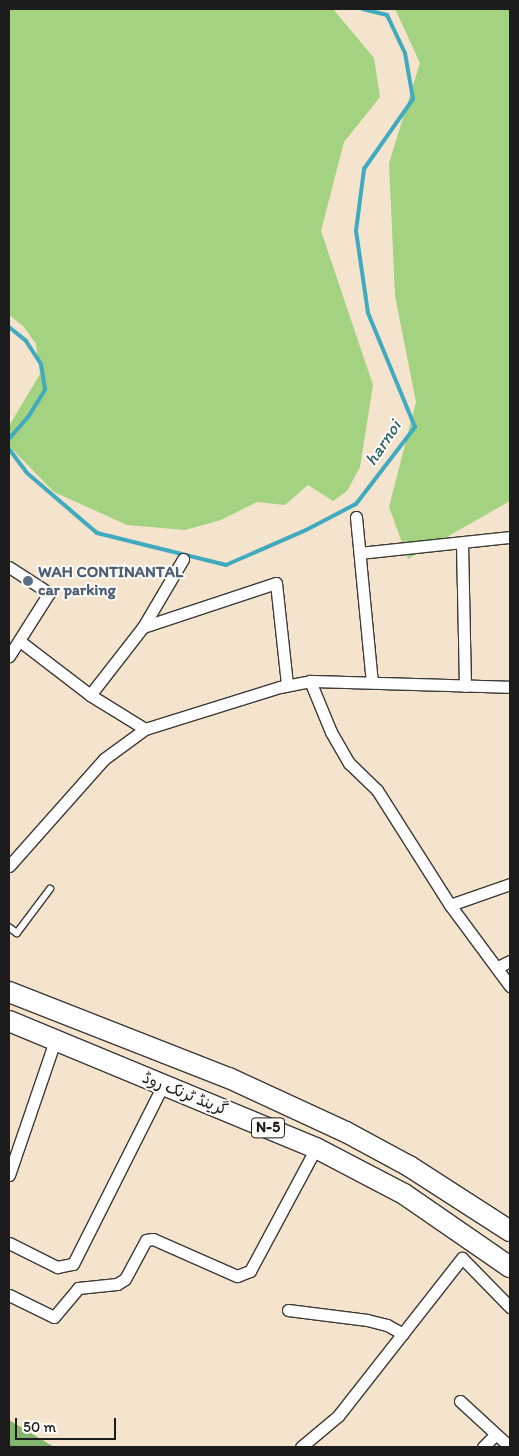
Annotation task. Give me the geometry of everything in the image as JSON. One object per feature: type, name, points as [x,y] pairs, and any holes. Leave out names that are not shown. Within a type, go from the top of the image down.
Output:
[{"type":"highway","name":"گرینڈ ٹرنک روڈ","points":[[9,992],[229,1078],[338,1128],[409,1166],[510,1231]]},
{"type":"highway","name":"گرینڈ ٹرنک روڈ","points":[[9,1021],[316,1148],[411,1199],[510,1267]]},
{"type":"street","points":[[356,517],[372,682]]},
{"type":"street","points":[[360,553],[510,537]]},
{"type":"street","points":[[462,543],[465,686]]},
{"type":"street","points":[[90,695],[144,627],[183,559]]},
{"type":"street","points":[[9,567],[49,593],[21,642],[9,656]]},
{"type":"street","points":[[144,627],[276,583],[287,685]]},
{"type":"street","points":[[21,642],[90,695],[145,729]]},
{"type":"street","points":[[9,866],[104,759],[145,729],[287,685],[310,680],[510,687]]},
{"type":"street","points":[[310,680],[331,732],[349,763],[377,790],[450,905],[498,967],[510,986]]},
{"type":"street","points":[[450,905],[510,884]]},
{"type":"street","points":[[498,967],[510,960]]},
{"type":"street","points":[[9,1175],[56,1041]]},
{"type":"street","points":[[9,1243],[57,1266],[72,1264],[164,1085]]},
{"type":"street","points":[[9,1295],[54,1317],[78,1288],[117,1284],[125,1279],[146,1240],[153,1239],[237,1276],[250,1271],[316,1148]]},
{"type":"street","points":[[300,1447],[338,1416],[462,1258],[510,1307]]},
{"type":"street","points":[[288,1310],[367,1320],[387,1325],[403,1334]]},
{"type":"street","points":[[460,1401],[510,1447]]},
{"type":"street","points":[[483,1447],[495,1435]]},
{"type":"lane","points":[[9,927],[17,932],[50,889]]},
{"type":"green space","points":[[9,9],[333,9],[374,58],[380,97],[344,142],[321,231],[373,385],[360,467],[347,491],[333,501],[308,485],[285,505],[257,502],[221,520],[185,530],[127,525],[54,492],[9,446],[9,426],[40,374],[36,344],[23,326],[9,315]]},
{"type":"green space","points":[[395,9],[510,9],[510,501],[408,559],[389,507],[416,402],[395,296],[389,163],[420,63]]},
{"type":"green space","points":[[9,1420],[54,1447],[9,1447]]},
{"type":"waterway","name":"harnoi","points":[[9,449],[27,473],[97,533],[226,565],[306,530],[356,504],[415,427],[368,313],[356,231],[364,169],[413,99],[405,53],[387,15],[363,9]]},
{"type":"waterway","name":"harnoi","points":[[9,327],[26,341],[41,364],[45,390],[28,417],[9,439]]},
{"type":"place","name":"WAH CONTINANTAL car parking","points":[[28,581]]}]
